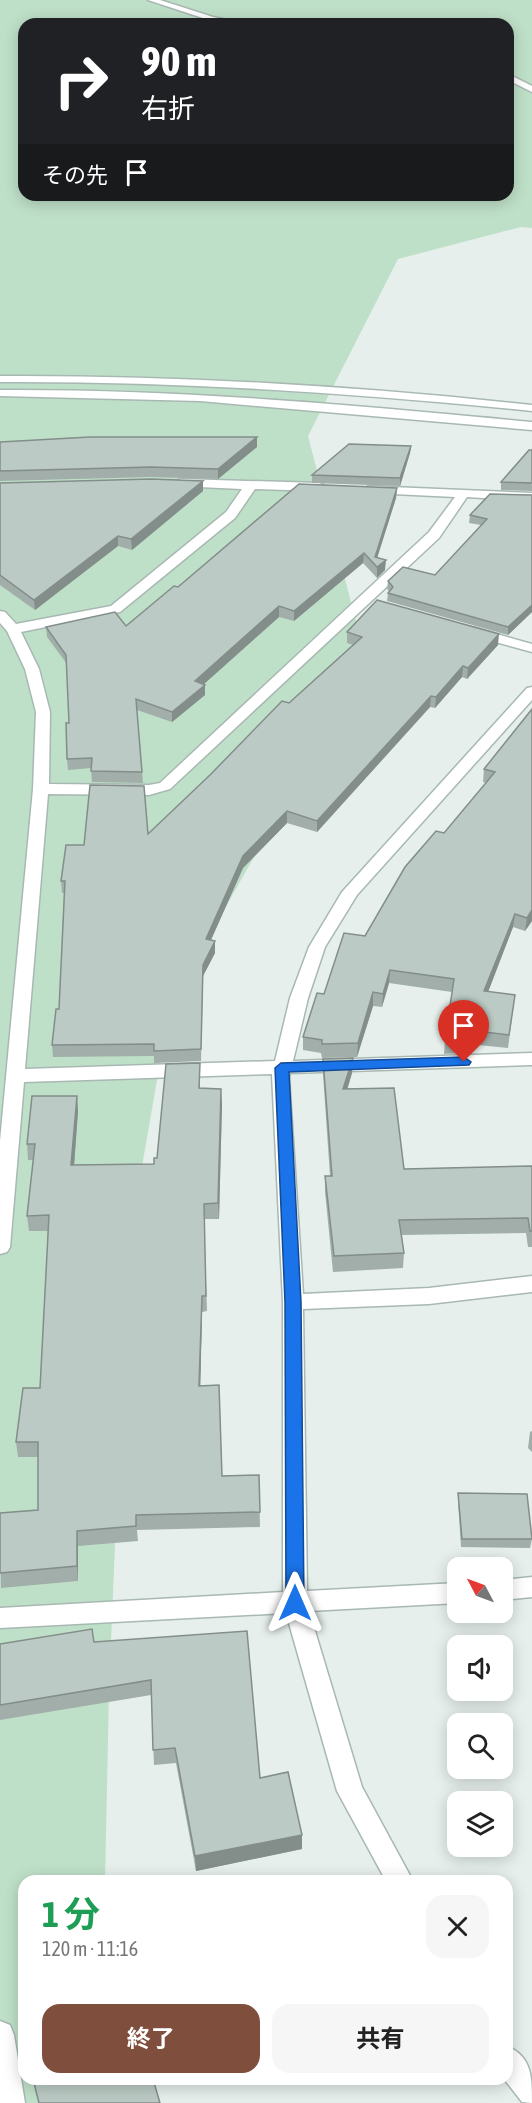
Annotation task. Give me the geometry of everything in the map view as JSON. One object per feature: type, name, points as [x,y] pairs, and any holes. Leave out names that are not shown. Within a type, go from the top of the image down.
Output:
[{"type":"street","points":[[152,0],[209,18]]},
{"type":"street","points":[[514,79],[532,89]]},
{"type":"street","points":[[0,379],[223,383],[429,397],[532,408]]},
{"type":"street","points":[[0,393],[321,405],[532,426]]},
{"type":"street","points":[[162,483],[334,488]]},
{"type":"street","points":[[13,629],[115,609],[231,515],[251,485]]},
{"type":"street","points":[[358,489],[532,497]]},
{"type":"street","points":[[41,789],[149,790],[165,786],[369,602],[434,535],[464,493]]},
{"type":"street","points":[[0,615],[13,629],[32,669],[43,712],[41,789],[0,1247]]},
{"type":"street","points":[[465,629],[532,648]]},
{"type":"street","points":[[397,1875],[350,1791],[295,1603],[293,1302],[281,1068],[298,998],[317,947],[350,892],[532,691]]},
{"type":"street","points":[[14,1076],[532,1059]]},
{"type":"street","points":[[293,1302],[429,1296],[532,1284]]},
{"type":"street","points":[[513,1589],[532,1587]]},
{"type":"street","points":[[0,1618],[447,1594]]},
{"type":"street","points":[[0,2034],[11,2103]]},
{"type":"street","points":[[513,2068],[532,2092]]},
{"type":"green space","points":[[0,0],[532,0],[532,228],[521,227],[398,259],[308,436],[366,660],[170,1005],[127,1253],[109,1691],[105,1875],[18,1875],[18,2085],[101,2085],[100,2103],[0,2103]]},
{"type":"building","points":[[90,437],[257,437],[218,469],[151,467],[0,471],[0,442]]},
{"type":"building","points":[[349,444],[411,446],[400,478],[312,475]]},
{"type":"building","points":[[529,450],[532,450],[532,483],[501,482]]},
{"type":"building","points":[[151,479],[203,481],[131,539],[118,536],[34,600],[0,575],[0,483]]},
{"type":"building","points":[[299,484],[397,488],[375,557],[386,560],[377,567],[364,553],[294,611],[279,606],[195,681],[205,685],[172,712],[136,699],[142,772],[91,771],[92,758],[67,759],[66,723],[69,723],[66,655],[46,627],[115,612],[126,626],[174,586],[178,587]]},
{"type":"building","points":[[490,494],[532,495],[532,605],[508,627],[388,593],[393,587],[388,581],[403,567],[435,575],[487,519],[470,515]]},
{"type":"building","points":[[377,600],[499,634],[468,668],[463,666],[436,697],[431,696],[317,821],[287,811],[243,856],[206,939],[215,941],[203,965],[201,1049],[154,1051],[154,1044],[52,1045],[56,1009],[59,1009],[65,881],[61,881],[66,845],[84,845],[90,785],[144,786],[148,834],[282,701],[289,703],[362,637],[347,632]]},
{"type":"building","points":[[532,709],[532,910],[527,918],[515,914],[484,991],[515,995],[509,1035],[469,1030],[465,1040],[445,1040],[454,979],[390,970],[383,994],[373,992],[358,1043],[322,1044],[322,1040],[303,1037],[317,993],[324,994],[344,933],[365,936],[405,867],[436,831],[444,833],[495,772],[484,769]]},
{"type":"building","points":[[353,1058],[343,1089],[394,1088],[404,1169],[532,1166],[532,1231],[530,1231],[528,1218],[399,1220],[404,1253],[334,1256],[325,1176],[332,1176],[323,1059]]},
{"type":"building","points":[[200,1063],[199,1088],[221,1089],[218,1203],[204,1204],[206,1296],[202,1296],[199,1386],[219,1385],[222,1476],[259,1475],[260,1512],[136,1515],[136,1526],[77,1531],[77,1566],[0,1573],[0,1513],[38,1510],[38,1442],[16,1442],[23,1388],[40,1388],[49,1215],[27,1216],[35,1144],[27,1144],[32,1096],[77,1096],[71,1165],[154,1164],[154,1158],[157,1158],[166,1064]]},
{"type":"building","points":[[458,1493],[527,1494],[532,1539],[462,1539]]},
{"type":"building","points":[[92,1629],[94,1642],[247,1631],[260,1778],[288,1772],[302,1835],[195,1856],[175,1748],[153,1750],[151,1680],[0,1705],[0,1644]]},
{"type":"building","points":[[34,2085],[155,2085],[160,2103],[39,2103]]},
{"type":"route","points":[[295,1603],[293,1302],[281,1068],[464,1062]]}]
